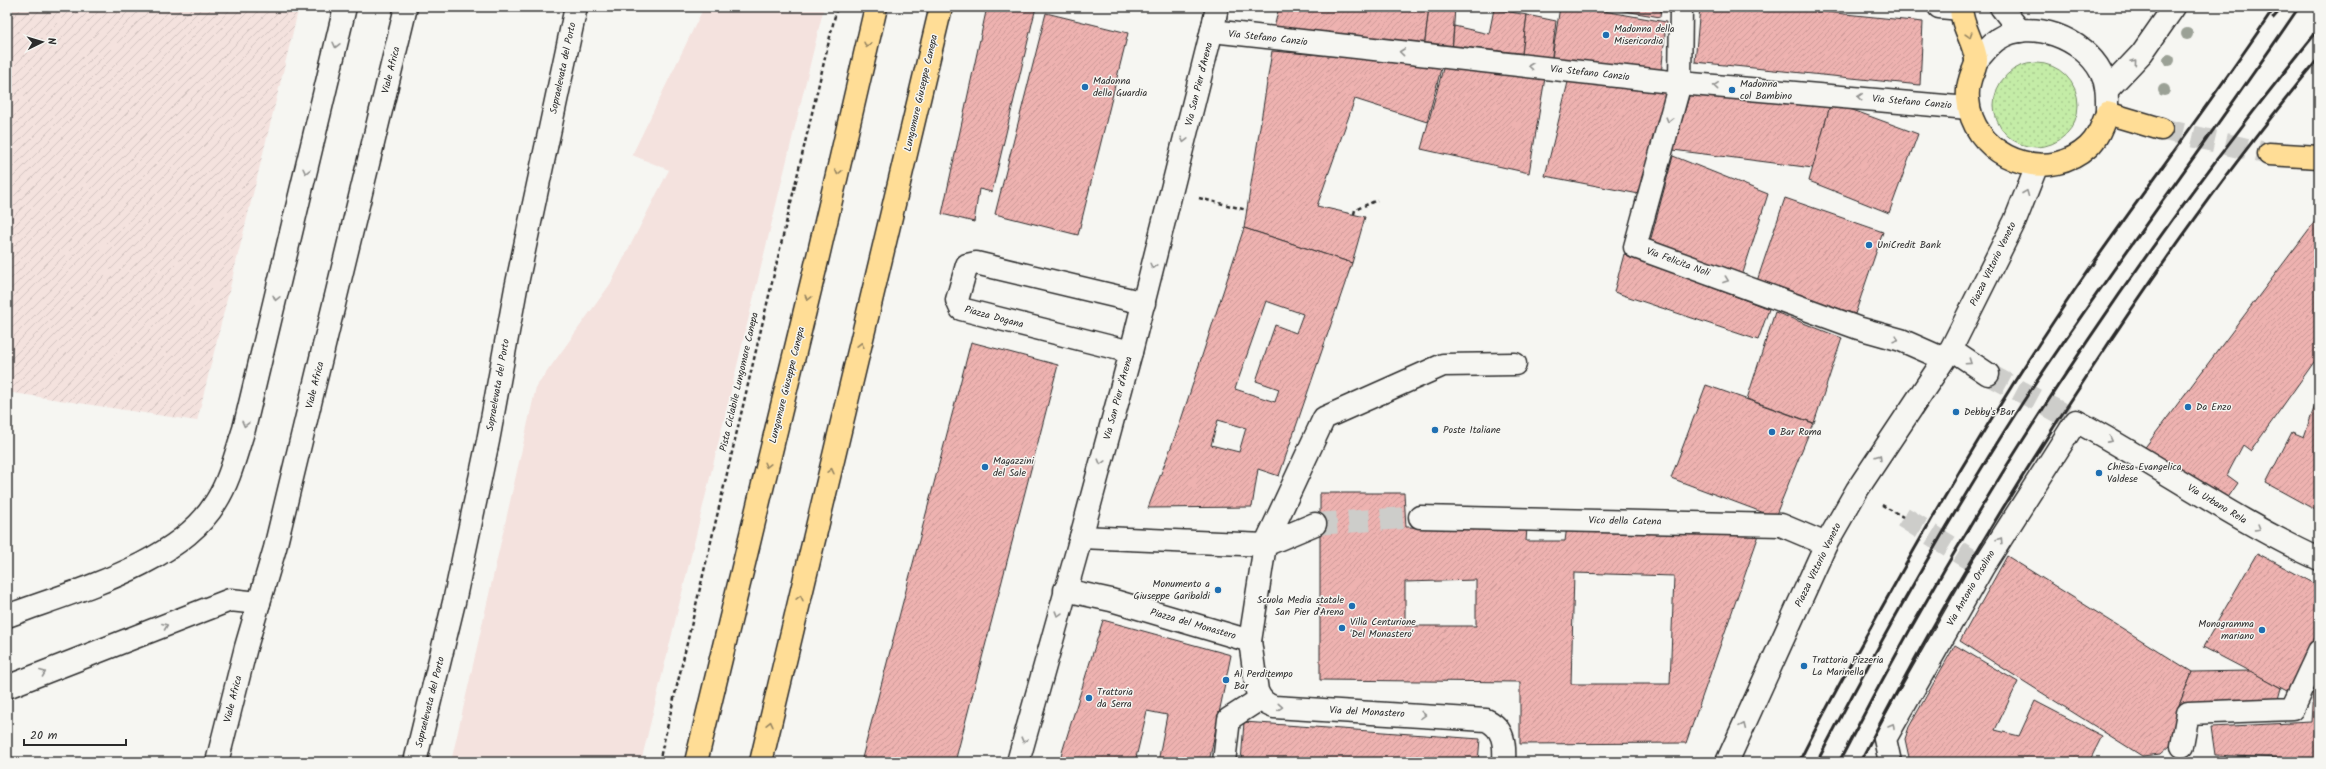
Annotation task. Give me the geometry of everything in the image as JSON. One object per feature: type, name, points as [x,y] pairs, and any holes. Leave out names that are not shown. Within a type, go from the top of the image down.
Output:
[{"type":"main road","name":"Lungomare Giuseppe Canepa","points":[[696,762],[816,265],[876,7]]},
{"type":"main road","name":"Lungomare Giuseppe Canepa","points":[[761,762],[941,7]]},
{"type":"main road","points":[[1961,8],[1976,61],[1969,81],[1968,108],[1980,134],[1992,146],[2006,156],[2022,162],[2037,165],[2053,165],[2071,159],[2088,148],[2098,135],[2107,114],[2162,129]]},
{"type":"main road","points":[[2269,154],[2319,157]]},
{"type":"street","points":[[7,616],[145,563],[177,545],[199,526],[216,502],[231,472],[244,429],[345,7]]},
{"type":"street","name":"Viale Africa","points":[[217,762],[277,541],[406,7]]},
{"type":"street","name":"Sopraelevata del Porto","points":[[415,762],[454,602],[488,441],[516,288],[576,7]]},
{"type":"street","name":"Via San Pier d'Arena","points":[[1018,762],[1065,590],[1081,538],[1144,303],[1217,7]]},
{"type":"street","points":[[1680,82],[1681,7]]},
{"type":"street","points":[[1939,7],[1961,8]]},
{"type":"street","points":[[2001,7],[2020,31]]},
{"type":"street","points":[[2107,90],[2142,53],[2174,7]]},
{"type":"street","name":"Via Stefano Canzio","points":[[1212,31],[1680,82],[1968,108]]},
{"type":"street","points":[[1976,61],[1998,39],[2020,31],[2045,32],[2067,40],[2084,51],[2102,73],[2107,90],[2107,114]]},
{"type":"street","name":"Via Felicita Noli","points":[[1680,82],[1635,247],[1858,328],[1947,354]]},
{"type":"street","name":"Piazza Vittorio Veneto","points":[[1727,762],[1826,544],[1857,490],[1947,354],[2015,221],[2037,165]]},
{"type":"street","name":"Piazza Dogana","points":[[1131,352],[961,310],[957,300],[967,265],[976,263],[1144,303]]},
{"type":"street","points":[[1947,354],[1988,374]]},
{"type":"street","name":"Piazza del Monastero","points":[[1065,590],[1111,600],[1250,641],[1265,545],[1324,418],[1443,365],[1515,364]]},
{"type":"street","name":"Via Urbano Rela","points":[[2076,421],[2127,449],[2274,538],[2319,559]]},
{"type":"street","name":"Via Antonio Orsolino","points":[[1890,762],[1885,739],[1983,567],[2076,421]]},
{"type":"street","name":"Vico della Catena","points":[[1420,517],[1780,525],[1826,544]]},
{"type":"street","points":[[1081,538],[1265,545],[1315,524]]},
{"type":"street","points":[[7,687],[230,600],[259,603]]},
{"type":"street","points":[[1224,762],[1229,719],[1260,699],[1257,691],[1250,641]]},
{"type":"street","points":[[2182,746],[2188,713],[2292,709],[2319,651]]},
{"type":"street","name":"Via del Monastero","points":[[1260,699],[1274,707],[1486,720],[1493,723],[1502,736],[1505,745],[1505,762]]},
{"type":"path","name":"Pista Ciclabile Lungomare Canepa","points":[[659,762],[837,7]]},
{"type":"path","points":[[1172,192],[1247,210]]},
{"type":"path","points":[[1354,214],[1355,210],[1377,200]]},
{"type":"shaded area","points":[[7,7],[299,7],[197,421],[7,392]]},
{"type":"shaded area","points":[[704,7],[824,7],[641,762],[451,762],[536,387],[611,283],[669,170],[632,155]]},
{"type":"green space","points":[[2036,63],[2052,66],[2066,75],[2075,89],[2078,105],[2075,121],[2066,135],[2052,144],[2036,147],[2020,144],[2006,135],[1997,121],[1994,105],[1997,89],[2006,75],[2020,66]]},
{"type":"building","points":[[987,7],[1036,7],[992,192],[979,189],[974,222],[942,214]]},
{"type":"building","points":[[1279,7],[1429,7],[1424,50],[1274,28]]},
{"type":"building","points":[[1429,7],[1455,7],[1452,53],[1424,50]]},
{"type":"building","points":[[1560,7],[1581,7],[1666,22],[1661,76],[1551,64]]},
{"type":"building","points":[[1601,7],[1661,7],[1660,17]]},
{"type":"building","points":[[1700,7],[1777,7],[1923,22],[1920,85],[1695,62]]},
{"type":"building","points":[[1494,9],[1527,15],[1521,62],[1452,53],[1454,26],[1489,34]]},
{"type":"building","points":[[1046,13],[1128,33],[1078,235],[995,214]]},
{"type":"building","points":[[1527,15],[1556,21],[1551,64],[1521,62]]},
{"type":"building","points":[[1272,51],[1442,65],[1427,122],[1355,99],[1317,206],[1365,217],[1352,263],[1244,228]]},
{"type":"building","points":[[1444,65],[1545,78],[1529,173],[1421,149]]},
{"type":"building","points":[[1569,78],[1667,92],[1639,194],[1545,176]]},
{"type":"building","points":[[1690,93],[1831,102],[1813,168],[1673,150]]},
{"type":"building","points":[[1831,102],[1918,134],[1889,213],[1809,181]]},
{"type":"building","points":[[1673,156],[1768,194],[1742,276],[1650,242]]},
{"type":"building","points":[[1785,198],[1883,232],[1855,314],[1757,281]]},
{"type":"building","points":[[2319,216],[2319,355],[2251,451],[2243,445],[2227,475],[2238,483],[2225,502],[2143,450]]},
{"type":"building","points":[[1244,228],[1352,263],[1279,476],[1258,469],[1252,507],[1148,508],[1179,426]],"holes":[[[1266,301],[1303,314],[1296,333],[1275,325],[1256,381],[1279,389],[1275,402],[1235,389]],[[1218,420],[1246,428],[1239,452],[1211,445]]]},
{"type":"building","points":[[1624,254],[1769,309],[1758,340],[1614,292]]},
{"type":"building","points":[[1775,312],[1842,338],[1814,423],[1747,399]]},
{"type":"building","name":"Magazzini del Sale","points":[[971,342],[1058,365],[955,762],[861,762]]},
{"type":"building","points":[[1706,385],[1813,423],[1775,517],[1671,478]]},
{"type":"building","points":[[2319,394],[2319,512],[2266,483],[2292,432],[2304,437]]},
{"type":"building","points":[[1320,493],[1404,493],[1406,527],[1527,528],[1526,541],[1565,541],[1567,526],[1760,532],[1686,743],[1520,744],[1520,682],[1320,680]],"holes":[[[1574,573],[1674,576],[1670,684],[1571,684]],[[1476,580],[1476,626],[1405,626],[1405,582]]]},
{"type":"building","points":[[2257,553],[2319,586],[2319,630],[2287,691],[2203,647]]},
{"type":"building","points":[[2007,556],[2192,672],[2178,708],[2179,725],[2171,745],[2161,754],[2142,756],[1960,641]]},
{"type":"building","points":[[1103,620],[1231,655],[1209,762],[1158,762],[1167,715],[1147,711],[1135,762],[1059,762]]},
{"type":"building","points":[[1955,645],[2018,682],[1995,730],[2019,736],[2035,701],[2102,736],[2089,762],[1910,762],[1905,739],[1909,727]]},
{"type":"building","points":[[2250,671],[2281,688],[2277,703],[2178,708],[2192,672]]},
{"type":"building","points":[[2313,690],[2319,690],[2319,760],[2215,755],[2211,727],[2311,722]]},
{"type":"building","points":[[1244,722],[1480,739],[1478,762],[1241,762]]},
{"type":"tunnel","points":[[2161,129],[2269,154]]},
{"type":"tunnel","points":[[1988,374],[2076,421]]},
{"type":"tunnel","points":[[1315,524],[1420,517]]},
{"type":"tunnel","points":[[1903,517],[1983,567]]},
{"type":"railway","points":[[1799,762],[1841,681],[1909,558],[1957,475],[2032,354],[2085,275],[2275,7]]},
{"type":"railway","points":[[2273,18],[2283,7]]},
{"type":"railway","points":[[1817,762],[1865,671],[1916,580],[1968,490],[2023,402],[2056,352],[2299,7]]},
{"type":"railway","points":[[1839,762],[1945,569],[2001,475],[2060,383],[2121,292],[2185,203],[2251,115],[2319,29]]},
{"type":"railway","points":[[1860,762],[1940,614],[2026,470],[2056,423],[2114,335],[2198,214],[2257,135],[2319,58]]},
{"type":"place","name":"Madonna della Misericordia","points":[[1606,35]]},
{"type":"place","name":"Madonna della Guardia","points":[[1085,87]]},
{"type":"place","name":"Madonna col Bambino","points":[[1732,90]]},
{"type":"place","name":"UniCredit Bank","points":[[1869,245]]},
{"type":"place","name":"Da Enzo","points":[[2188,407]]},
{"type":"place","name":"Debby's Bar","points":[[1956,412]]},
{"type":"place","name":"Poste Italiane","points":[[1435,430]]},
{"type":"place","name":"Bar Roma","points":[[1772,432]]},
{"type":"place","name":"Magazzini del Sale","points":[[985,467]]},
{"type":"place","name":"Chiesa Evangelica Valdese","points":[[2099,473]]},
{"type":"place","name":"Monumento a Giuseppe Garibaldi","points":[[1218,590]]},
{"type":"place","name":"Scuola Media statale San Pier d'Arena","points":[[1352,606]]},
{"type":"place","name":"Villa Centurione 'Del Monastero'","points":[[1342,628]]},
{"type":"place","name":"Monogramma mariano","points":[[2262,630]]},
{"type":"place","name":"Trattoria Pizzeria La Marinella","points":[[1804,666]]},
{"type":"place","name":"Al Perditempo Bar","points":[[1226,680]]},
{"type":"place","name":"Trattoria da Serra","points":[[1089,698]]}]
